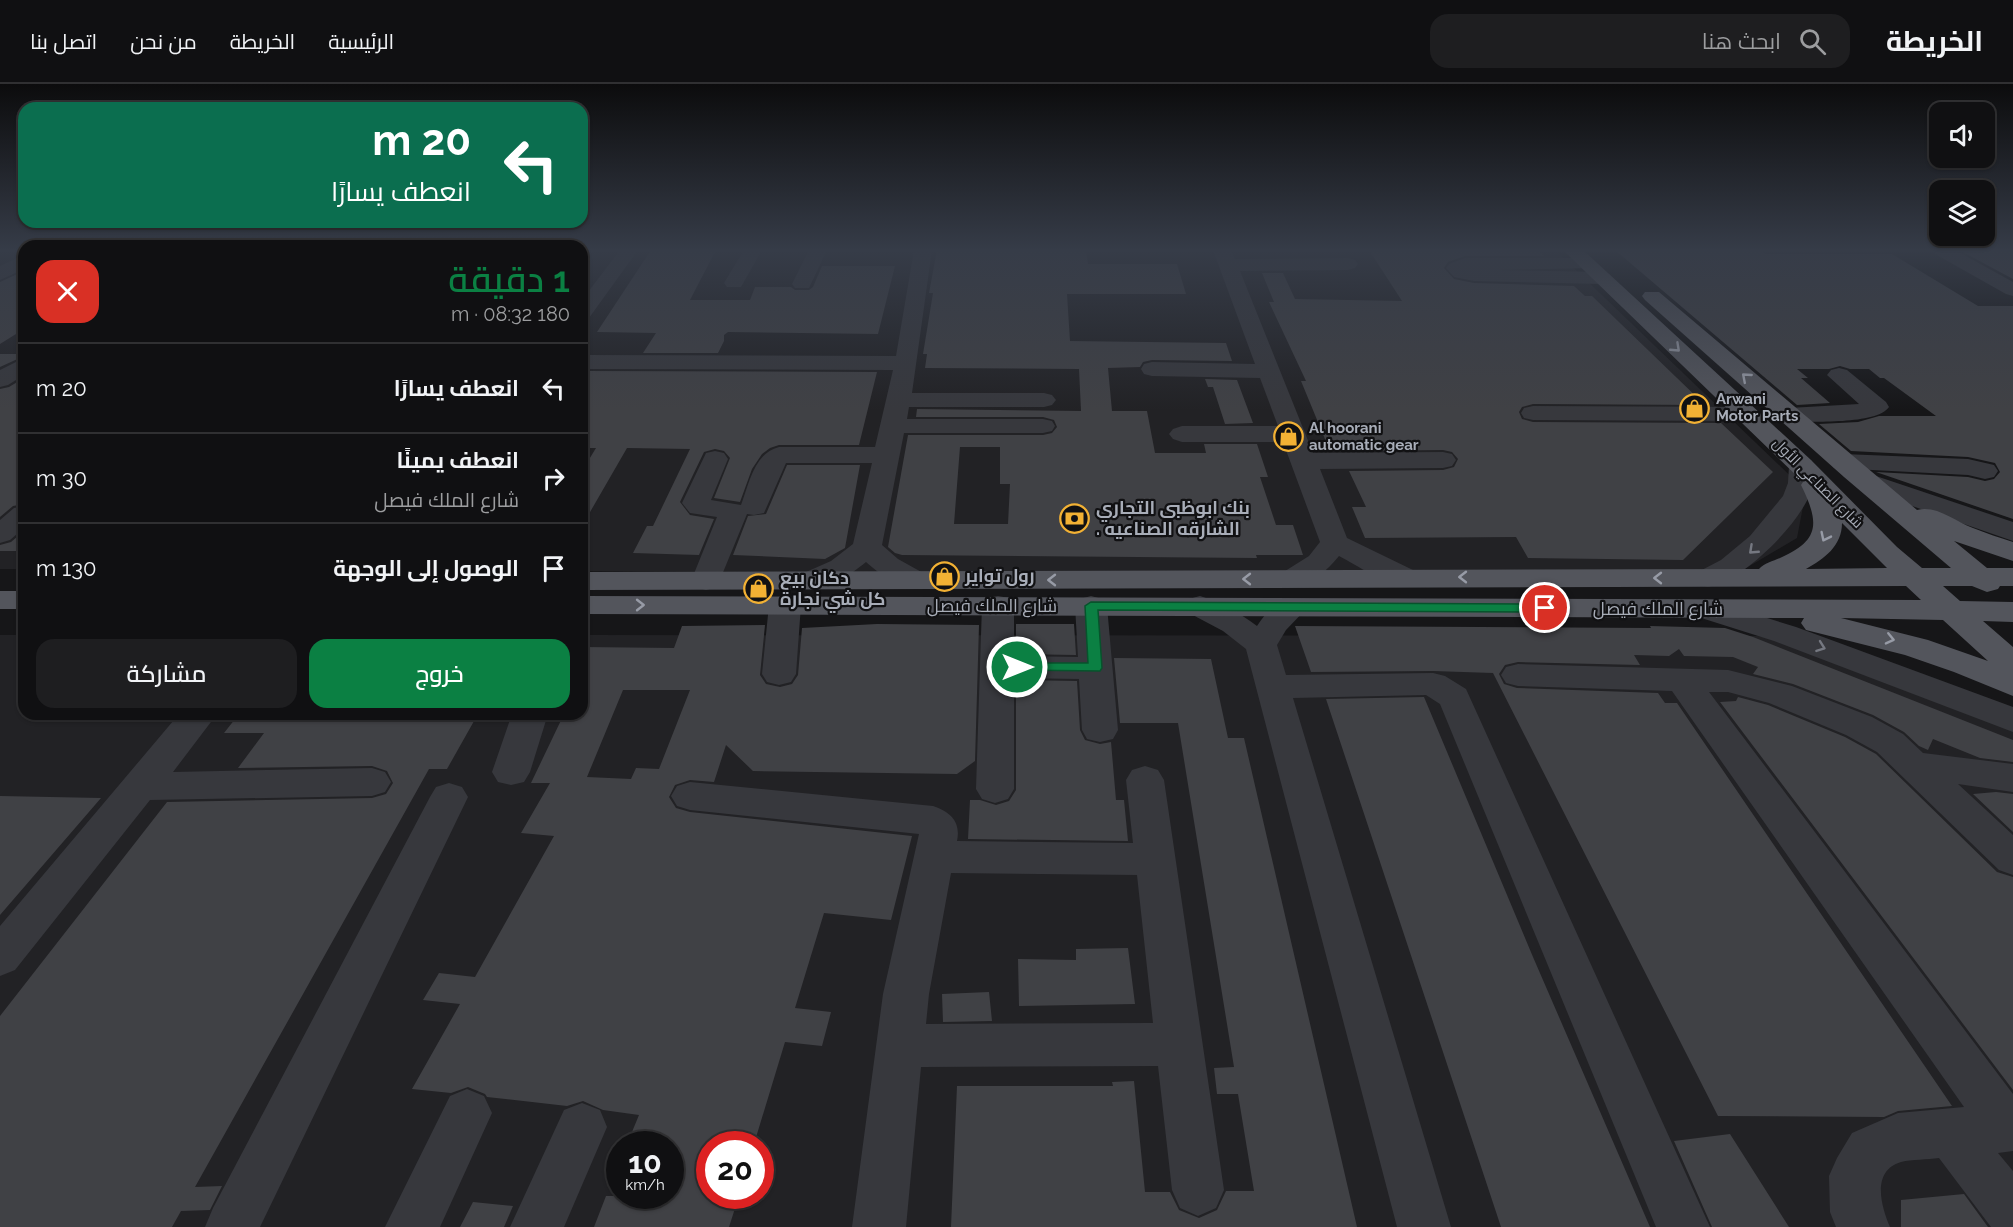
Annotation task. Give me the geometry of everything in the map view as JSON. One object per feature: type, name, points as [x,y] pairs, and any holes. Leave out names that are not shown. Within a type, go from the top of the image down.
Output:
[{"type":"main road","name":"شارع الصناعي الأول","points":[[1634,303],[1914,577],[2013,665]]},
{"type":"main road","name":"شارع الصناعي الأول","points":[[1646,303],[1789,415],[1857,472],[1979,577],[2006,609]]},
{"type":"main road","points":[[1759,576],[1808,556],[1820,546],[1829,533],[1829,516],[1823,501],[1802,466]]},
{"type":"main road","points":[[1802,466],[1833,483],[1946,577],[2006,609],[2013,630]]},
{"type":"main road","points":[[1857,472],[1943,525],[2013,552]]},
{"type":"main road","name":"شارع الملك فيصل","points":[[588,581],[914,580],[1293,593],[1707,593],[1759,576],[2013,577]]},
{"type":"main road","name":"شارع الملك فيصل","points":[[588,605],[1200,606],[1404,577],[1707,593],[1751,609],[2006,609]]},
{"type":"main road","points":[[1914,577],[1961,597],[2006,609]]},
{"type":"main road","points":[[0,578],[18,578]]},
{"type":"main road","points":[[0,600],[18,600]]},
{"type":"main road","points":[[1751,609],[1917,645],[1976,667],[2013,685]]},
{"type":"street","points":[[808,582],[842,567],[867,547],[906,363],[915,303]]},
{"type":"street","points":[[1243,303],[1335,543],[1404,577]]},
{"type":"street","points":[[588,362],[906,363]]},
{"type":"street","points":[[0,380],[18,369]]},
{"type":"street","points":[[1152,369],[1269,371]]},
{"type":"street","points":[[1789,415],[1867,411],[1876,407],[1839,375]]},
{"type":"street","points":[[898,400],[1044,400]]},
{"type":"street","points":[[1533,413],[1746,414]]},
{"type":"street","points":[[892,426],[1043,426]]},
{"type":"street","points":[[1182,434],[1293,434]]},
{"type":"street","points":[[754,507],[771,462],[779,455],[887,455]]},
{"type":"street","points":[[706,581],[733,513],[729,510],[700,507],[696,503],[716,459]]},
{"type":"street","points":[[1304,461],[1443,460]]},
{"type":"street","points":[[1802,466],[1801,483],[1796,498],[1767,534],[1707,593],[1785,634],[2013,720]]},
{"type":"street","points":[[1857,472],[1968,466],[1985,471]]},
{"type":"street","points":[[1857,472],[2013,532]]},
{"type":"street","points":[[0,534],[18,519]]},
{"type":"street","points":[[1261,645],[1293,593],[1335,543]]},
{"type":"street","points":[[867,547],[886,565],[914,580]]},
{"type":"street","points":[[779,674],[785,605]]},
{"type":"street","points":[[995,789],[998,605]]},
{"type":"street","points":[[1091,606],[1100,730]]},
{"type":"street","points":[[1200,606],[1234,624],[1261,645],[1424,1227]]},
{"type":"street","points":[[997,667],[1095,668]]},
{"type":"street","points":[[1518,675],[1734,682],[1780,694],[1890,743],[2013,859]]},
{"type":"street","points":[[1682,680],[2010,1127]]},
{"type":"street","points":[[1273,687],[1433,684],[1454,696],[1683,1227]]},
{"type":"street","points":[[0,957],[194,720]]},
{"type":"street","points":[[511,772],[528,720]]},
{"type":"street","points":[[1914,765],[2013,778]]},
{"type":"street","points":[[1145,780],[1198,1190]]},
{"type":"street","points":[[140,786],[372,782]]},
{"type":"street","points":[[690,796],[933,821],[940,829],[906,994],[879,1227]]},
{"type":"street","points":[[232,1227],[449,797]]},
{"type":"street","points":[[935,857],[1156,859]]},
{"type":"street","points":[[900,1046],[1179,1044]]},
{"type":"street","points":[[412,1227],[467,1113]]},
{"type":"street","points":[[537,1227],[582,1127]]},
{"type":"street","points":[[1863,1227],[1856,1212],[1855,1176],[1870,1151],[1898,1138],[2010,1127]]},
{"type":"street","points":[[1950,1133],[2013,1213]]},
{"type":"shaded area","points":[[0,303],[18,303],[18,569],[0,569]]},
{"type":"shaded area","points":[[588,303],[1611,303],[1806,491],[1797,538],[1736,574],[588,571]]},
{"type":"shaded area","points":[[0,635],[18,635],[18,720],[588,720],[588,635],[1758,636],[1877,661],[2013,716],[2013,1227],[0,1227]]},
{"type":"building","points":[[0,303],[18,303],[18,333],[0,344]]},
{"type":"building","points":[[616,303],[886,303],[878,334],[728,332],[724,335],[724,341],[718,353],[643,353],[656,333],[597,332]]},
{"type":"building","points":[[931,303],[1068,303],[1070,341],[1226,343],[1232,361],[1152,360],[1143,362],[1140,367],[1108,368],[1112,411],[1147,411],[1155,453],[1206,453],[1204,444],[1257,444],[1268,477],[1260,477],[1276,525],[1293,525],[1303,555],[1256,555],[1257,558],[902,555],[895,553],[888,547],[908,435],[1043,435],[1052,433],[1057,427],[1054,420],[1043,417],[916,417],[917,409],[1081,411],[1079,369],[925,368],[927,354],[923,354]],"holes":[[[960,447],[1000,447],[1000,484],[1010,484],[1008,524],[954,524]]]},
{"type":"building","points":[[1270,303],[1600,303],[1705,405],[1533,404],[1522,407],[1519,412],[1522,419],[1533,422],[1721,423],[1773,472],[1683,560],[1528,558],[1516,537],[1365,538],[1352,507],[1366,507],[1349,471],[1443,470],[1454,467],[1458,459],[1452,452],[1443,450],[1339,451],[1336,444],[1327,444],[1301,381],[1306,381]]},
{"type":"building","points":[[1678,303],[1974,303],[1978,306],[2013,306],[2013,519],[1876,472],[1968,477],[1985,481],[1994,479],[2000,472],[1995,463],[1968,457],[1851,451],[1819,424],[1858,422],[1879,416],[1936,416],[1869,369],[1850,369],[1840,366],[1829,369],[1797,369],[1808,378],[1801,378],[1830,403],[1797,405]]},
{"type":"building","points":[[0,354],[18,354],[18,359],[0,367]]},
{"type":"building","points":[[588,371],[877,372],[859,445],[779,445],[770,448],[762,454],[752,469],[740,502],[714,498],[730,458],[724,451],[715,449],[704,452],[680,502],[690,515],[714,519],[699,555],[633,553],[647,526],[653,526],[690,449],[627,448],[588,516],[588,461],[596,448],[588,448]]},
{"type":"building","points":[[1205,379],[1237,380],[1253,423],[1225,424],[1213,387],[1208,387]]},
{"type":"building","points":[[18,382],[18,505],[13,506],[0,517],[0,389]]},
{"type":"building","points":[[787,465],[860,465],[845,548],[825,559],[733,555],[748,516],[766,514]]},
{"type":"building","points":[[18,536],[18,551],[0,551],[0,545],[11,542]]},
{"type":"building","points":[[877,624],[979,625],[975,761],[957,774],[753,771],[726,745],[714,782],[690,780],[675,785],[669,797],[676,808],[690,812],[912,836],[891,920],[824,913],[795,1008],[831,1012],[822,1046],[785,1042],[758,1131],[696,1131],[696,1209],[735,1209],[729,1227],[594,1227],[606,1196],[606,1209],[684,1209],[684,1131],[632,1131],[639,1115],[603,1110],[583,1101],[567,1106],[487,1097],[468,1087],[451,1093],[412,1089],[460,1004],[423,1000],[439,973],[475,977],[554,836],[521,833],[550,783],[531,783],[561,720],[588,720],[588,647],[674,648],[682,626],[765,625],[760,675],[766,684],[780,687],[792,684],[798,675],[802,628]],"holes":[[[623,690],[690,690],[659,769],[636,768],[631,779],[587,777]]]},
{"type":"building","points":[[1016,624],[1074,624],[1076,655],[1016,654]]},
{"type":"building","points":[[1295,626],[1725,628],[2013,740],[2013,762],[1980,758],[1933,739],[1928,750],[1919,746],[1904,732],[1873,715],[1793,684],[1753,674],[1758,667],[1733,657],[1684,656],[1679,649],[1669,656],[1634,655],[1640,665],[1518,662],[1505,665],[1499,674],[1504,684],[1517,688],[1658,693],[1665,703],[1677,703],[1952,1106],[1898,1111],[1884,1117],[1718,1116],[1493,673],[1311,672]]},
{"type":"building","points":[[1114,658],[1211,659],[1228,738],[1244,738],[1357,1227],[951,1227],[957,1086],[1113,1086],[1112,1082],[1134,1081],[1145,1192],[1170,1192],[1179,1210],[1199,1218],[1217,1210],[1226,1191],[1254,1191],[1238,1094],[1217,1094],[1214,1068],[1234,1067],[1178,723],[1120,723]]},
{"type":"building","points":[[1016,680],[1077,681],[1080,730],[1085,740],[1100,744],[1111,742],[1116,800],[1124,800],[1128,841],[968,839],[970,800],[980,800],[996,805],[1009,801],[1016,790]]},
{"type":"building","points":[[1424,697],[1650,1227],[1501,1227],[1326,699]]},
{"type":"building","points":[[1738,697],[1768,705],[1845,737],[1876,754],[1997,872],[2013,877],[2013,1090],[1720,702],[1736,701]]},
{"type":"building","points":[[234,720],[475,720],[447,769],[429,769],[195,1187],[222,1186],[210,1210],[181,1211],[172,1227],[0,1227],[0,1016],[167,802],[372,798],[386,794],[393,783],[387,771],[372,766],[238,768],[264,733],[224,733]]},
{"type":"building","points":[[1996,792],[2013,794],[2013,832],[1973,794]]},
{"type":"building","points":[[0,796],[101,798],[0,915]]},
{"type":"building","points":[[1128,948],[1135,1004],[1019,1006],[1018,959],[1076,960],[1076,949]]},
{"type":"building","points":[[989,992],[992,1021],[943,1022],[942,994]]},
{"type":"building","points":[[1730,1134],[1789,1227],[1712,1227],[1674,1141]]},
{"type":"building","points":[[1964,1194],[1988,1227],[1901,1227],[1901,1200]]},
{"type":"building","points":[[473,1202],[513,1206],[504,1227],[460,1227]]},
{"type":"place","name":"Arwani Motor Parts","points":[[1695,408]]},
{"type":"place","name":"Al hoorani automatic gear","points":[[1288,437]]},
{"type":"place","name":"بنك ابوظبي التجاري . الشارقه الصناعيه","points":[[1075,518]]},
{"type":"place","name":"رول تواير","points":[[944,576]]},
{"type":"place","name":"دكان بيع كل شي نجارة","points":[[759,588]]},
{"type":"route","points":[[1017,667],[1095,668],[1091,606],[1545,608]]}]
